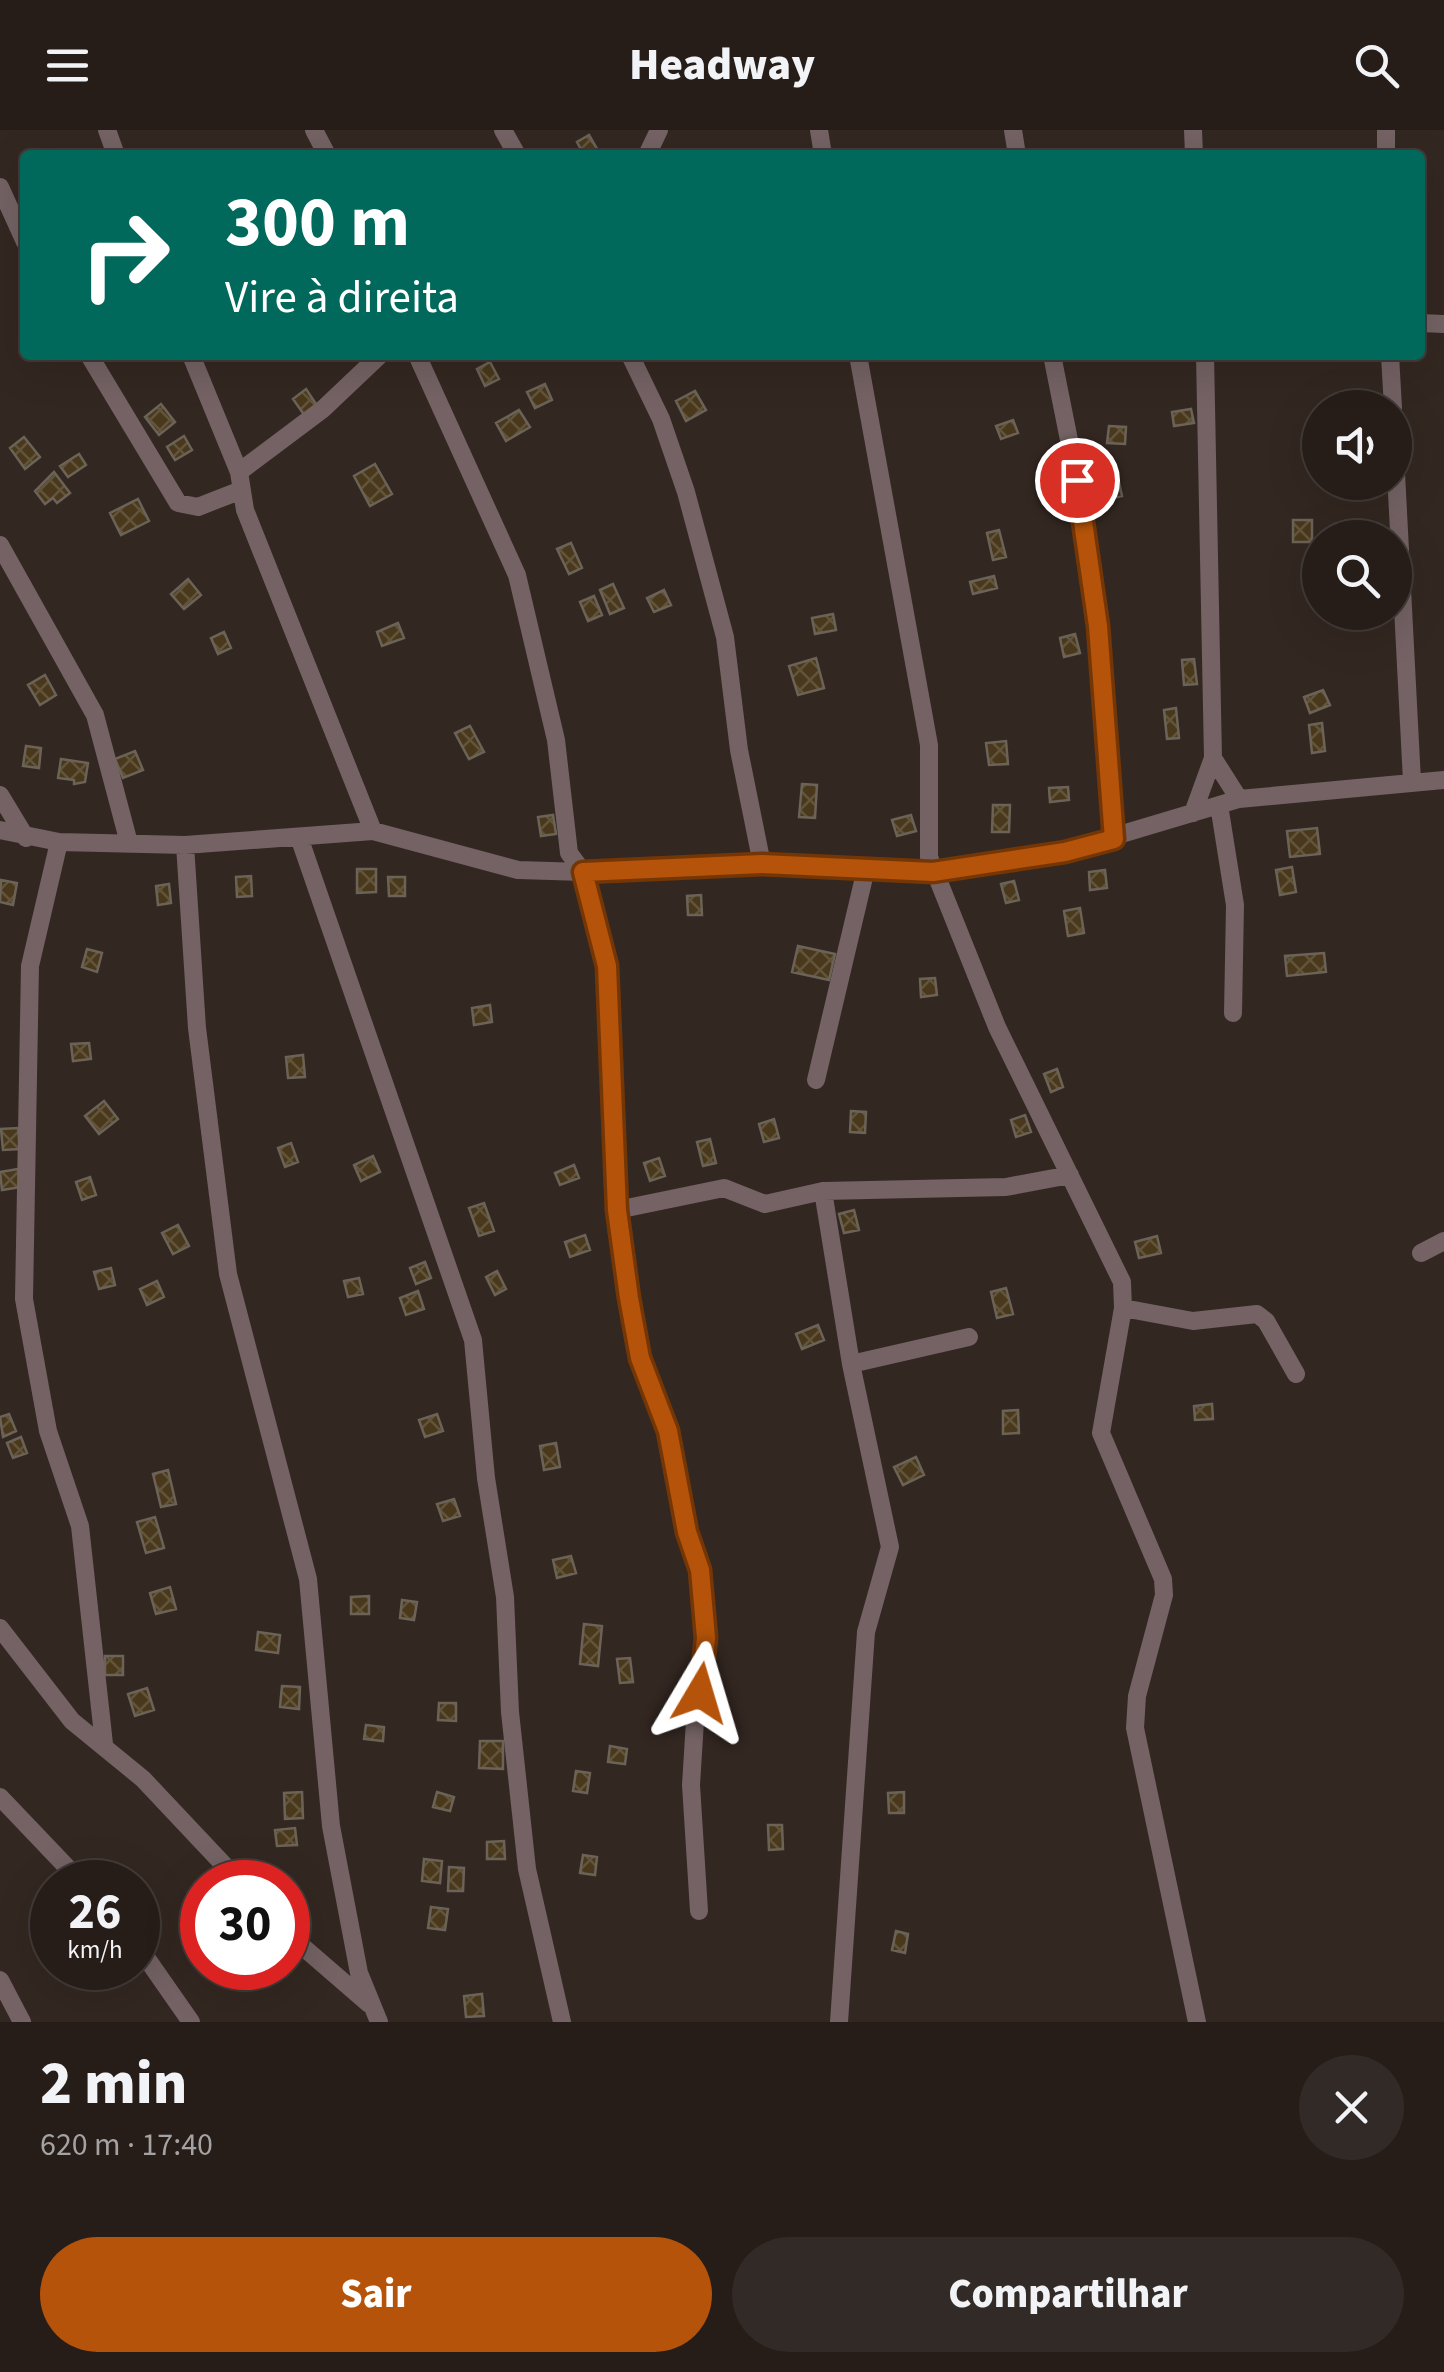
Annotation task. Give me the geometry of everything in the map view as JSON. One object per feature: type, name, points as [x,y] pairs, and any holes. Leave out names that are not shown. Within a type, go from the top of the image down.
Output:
[{"type":"street","points":[[0,187],[20,231]]},
{"type":"street","points":[[92,360],[178,503],[198,508],[239,482],[375,360]]},
{"type":"street","points":[[193,360],[373,832]]},
{"type":"street","points":[[419,360],[517,576],[556,740],[569,854],[583,872],[607,966],[617,1210],[640,1358],[668,1431],[687,1532],[700,1570],[705,1666],[695,1721],[691,1785],[699,1911]]},
{"type":"street","points":[[632,360],[661,420],[686,492],[725,637],[740,750],[762,864]]},
{"type":"street","points":[[859,360],[929,745],[928,844],[933,872],[997,1027],[1116,1264],[1123,1308],[1101,1434],[1163,1579],[1164,1595],[1137,1696],[1135,1728],[1196,2022]]},
{"type":"street","points":[[1053,360],[1098,626],[1114,839]]},
{"type":"street","points":[[1193,812],[1212,758],[1205,360]]},
{"type":"street","points":[[1390,360],[1391,390]]},
{"type":"street","points":[[1397,500],[1412,781]]},
{"type":"street","points":[[0,545],[96,715],[129,844]]},
{"type":"street","points":[[1212,758],[1239,798]]},
{"type":"street","points":[[0,830],[60,842],[129,844],[373,832],[406,836],[486,864],[583,872],[762,864],[933,872],[1065,852],[1239,798],[1444,780]]},
{"type":"street","points":[[0,795],[26,838]]},
{"type":"street","points":[[1219,805],[1235,905],[1233,1013]]},
{"type":"street","points":[[299,837],[474,1340],[486,1478],[505,1597],[526,1869],[562,2022]]},
{"type":"street","points":[[60,842],[30,966],[24,1299],[48,1431],[80,1526],[104,1744]]},
{"type":"street","points":[[185,844],[197,1028],[226,1258],[308,1580],[331,1826],[369,2004],[379,2022]]},
{"type":"street","points":[[816,1080],[866,869]]},
{"type":"street","points":[[617,1210],[724,1188],[765,1204],[823,1191],[1006,1187],[1070,1175]]},
{"type":"street","points":[[823,1191],[851,1364],[890,1547],[866,1632],[838,2022]]},
{"type":"street","points":[[1421,1253],[1444,1241]]},
{"type":"street","points":[[1123,1308],[1193,1321],[1256,1314],[1266,1321],[1296,1374]]},
{"type":"street","points":[[851,1364],[968,1337]]},
{"type":"street","points":[[0,1628],[44,1690],[72,1721],[144,1779],[219,1860]]},
{"type":"street","points":[[0,1798],[60,1860]]},
{"type":"street","points":[[310,1953],[369,2004]]},
{"type":"street","points":[[160,1978],[191,2022]]},
{"type":"street","points":[[0,1980],[22,2022]]},
{"type":"building","points":[[589,135],[598,150],[581,150],[577,142]]},
{"type":"building","points":[[490,362],[499,379],[485,386],[477,369]]},
{"type":"building","points":[[545,384],[552,400],[535,408],[527,392]]},
{"type":"building","points":[[306,389],[318,407],[305,416],[293,399]]},
{"type":"building","points":[[695,391],[706,410],[686,421],[676,401]]},
{"type":"building","points":[[161,404],[175,422],[159,435],[145,417]]},
{"type":"building","points":[[1191,409],[1194,423],[1174,426],[1172,412]]},
{"type":"building","points":[[519,410],[530,427],[506,441],[496,423]]},
{"type":"building","points":[[1013,420],[1018,433],[1001,439],[996,426]]},
{"type":"building","points":[[1109,426],[1126,427],[1125,444],[1107,443]]},
{"type":"building","points":[[184,436],[192,450],[175,460],[167,447]]},
{"type":"building","points":[[24,437],[40,457],[25,469],[10,448]]},
{"type":"building","points":[[79,454],[86,465],[68,477],[60,466]]},
{"type":"building","points":[[375,464],[392,494],[370,506],[354,476]]},
{"type":"building","points":[[54,472],[70,493],[57,503],[53,498],[45,504],[35,491]]},
{"type":"building","points":[[1119,482],[1122,496],[1104,500],[1101,487]]},
{"type":"building","points":[[138,499],[149,521],[121,535],[110,513]]},
{"type":"building","points":[[1293,520],[1302,520],[1302,542],[1293,542]]},
{"type":"building","points":[[999,530],[1006,557],[993,560],[987,533]]},
{"type":"building","points":[[571,543],[582,568],[569,574],[557,549]]},
{"type":"building","points":[[994,576],[997,588],[973,594],[970,582]]},
{"type":"building","points":[[188,579],[201,595],[184,609],[171,594]]},
{"type":"building","points":[[613,584],[624,608],[610,614],[600,590]]},
{"type":"building","points":[[664,590],[671,605],[654,612],[647,598]]},
{"type":"building","points":[[594,596],[602,615],[588,621],[580,602]]},
{"type":"building","points":[[833,614],[836,630],[815,634],[812,618]]},
{"type":"building","points":[[398,623],[404,638],[382,646],[377,632]]},
{"type":"building","points":[[224,632],[231,648],[218,654],[211,638]]},
{"type":"building","points":[[1075,634],[1080,653],[1064,657],[1060,638]]},
{"type":"building","points":[[816,658],[824,688],[798,695],[789,666]]},
{"type":"building","points":[[1194,659],[1197,684],[1184,685],[1182,660]]},
{"type":"building","points":[[45,675],[56,695],[40,705],[28,685]]},
{"type":"building","points":[[1323,690],[1330,705],[1310,713],[1304,697]]},
{"type":"building","points":[[1176,708],[1179,738],[1167,739],[1164,710]]},
{"type":"building","points":[[1322,723],[1325,751],[1312,753],[1309,725]]},
{"type":"building","points":[[470,726],[484,752],[469,759],[455,733]]},
{"type":"building","points":[[1006,741],[1008,764],[989,765],[986,743]]},
{"type":"building","points":[[26,746],[41,748],[39,768],[23,766]]},
{"type":"building","points":[[135,751],[143,770],[123,778],[115,759]]},
{"type":"building","points":[[61,759],[88,763],[85,782],[74,784],[74,780],[58,778]]},
{"type":"building","points":[[802,784],[817,785],[815,818],[799,817]]},
{"type":"building","points":[[1068,787],[1069,800],[1050,802],[1049,788]]},
{"type":"building","points":[[993,805],[1010,805],[1009,832],[992,832]]},
{"type":"building","points":[[553,815],[556,834],[541,836],[538,817]]},
{"type":"building","points":[[911,815],[916,831],[897,836],[892,820]]},
{"type":"building","points":[[1317,828],[1320,854],[1290,857],[1287,831]]},
{"type":"building","points":[[1292,867],[1296,892],[1280,895],[1276,870]]},
{"type":"building","points":[[357,869],[376,869],[376,892],[357,893]]},
{"type":"building","points":[[1105,870],[1107,888],[1090,890],[1089,872]]},
{"type":"building","points":[[251,876],[252,896],[237,897],[236,877]]},
{"type":"building","points":[[388,877],[405,877],[405,896],[389,896]]},
{"type":"building","points":[[1,880],[17,883],[13,905],[0,902]]},
{"type":"building","points":[[1014,881],[1019,900],[1006,903],[1001,884]]},
{"type":"building","points":[[169,884],[171,903],[158,905],[156,886]]},
{"type":"building","points":[[701,895],[702,915],[688,915],[687,896]]},
{"type":"building","points":[[1080,908],[1084,933],[1068,936],[1064,911]]},
{"type":"building","points":[[798,946],[835,954],[829,980],[792,972]]},
{"type":"building","points":[[87,949],[102,953],[97,972],[82,967]]},
{"type":"building","points":[[1324,953],[1326,972],[1287,976],[1285,956]]},
{"type":"building","points":[[935,978],[937,995],[921,997],[920,979]]},
{"type":"building","points":[[490,1005],[492,1022],[474,1025],[472,1008]]},
{"type":"building","points":[[89,1043],[91,1059],[73,1061],[71,1044]]},
{"type":"building","points":[[303,1055],[305,1077],[288,1078],[286,1057]]},
{"type":"building","points":[[1057,1069],[1063,1087],[1051,1092],[1044,1074]]},
{"type":"building","points":[[104,1101],[118,1119],[99,1134],[85,1116]]},
{"type":"building","points":[[851,1111],[866,1112],[865,1133],[850,1132]]},
{"type":"building","points":[[1025,1115],[1031,1132],[1016,1137],[1011,1120]]},
{"type":"building","points":[[774,1119],[779,1138],[764,1142],[759,1124]]},
{"type":"building","points":[[18,1128],[20,1149],[3,1150],[1,1129]]},
{"type":"building","points":[[710,1139],[716,1163],[703,1166],[697,1142]]},
{"type":"building","points":[[291,1143],[298,1162],[285,1167],[278,1148]]},
{"type":"building","points":[[373,1156],[380,1172],[361,1181],[354,1165]]},
{"type":"building","points":[[659,1158],[665,1176],[650,1181],[644,1163]]},
{"type":"building","points":[[574,1165],[579,1178],[560,1185],[555,1173]]},
{"type":"building","points":[[18,1169],[21,1187],[2,1190],[0,1172]]},
{"type":"building","points":[[90,1177],[96,1195],[82,1200],[76,1182]]},
{"type":"building","points":[[484,1203],[494,1231],[479,1236],[469,1208]]},
{"type":"building","points":[[854,1210],[859,1230],[844,1233],[839,1214]]},
{"type":"building","points":[[178,1225],[189,1246],[173,1254],[162,1233]]},
{"type":"building","points":[[585,1235],[590,1250],[570,1257],[565,1242]]},
{"type":"building","points":[[1157,1236],[1161,1253],[1139,1258],[1135,1242]]},
{"type":"building","points":[[425,1262],[431,1278],[416,1284],[410,1268]]},
{"type":"building","points":[[111,1268],[115,1285],[99,1289],[94,1272]]},
{"type":"building","points":[[497,1271],[506,1289],[495,1295],[486,1277]]},
{"type":"building","points":[[359,1278],[363,1294],[348,1297],[344,1281]]},
{"type":"building","points":[[157,1281],[164,1297],[147,1305],[140,1289]]},
{"type":"building","points":[[1006,1288],[1013,1314],[997,1318],[991,1292]]},
{"type":"building","points":[[418,1291],[424,1309],[406,1315],[400,1298]]},
{"type":"building","points":[[818,1325],[824,1340],[802,1349],[796,1334]]},
{"type":"building","points":[[1212,1404],[1213,1419],[1195,1420],[1194,1406]]},
{"type":"building","points":[[1018,1410],[1019,1433],[1003,1434],[1003,1411]]},
{"type":"building","points":[[9,1414],[16,1431],[3,1437],[0,1417]]},
{"type":"building","points":[[437,1414],[443,1431],[425,1437],[419,1420]]},
{"type":"building","points":[[21,1437],[27,1453],[13,1458],[7,1443]]},
{"type":"building","points":[[556,1443],[560,1467],[544,1470],[540,1446]]},
{"type":"building","points":[[916,1457],[924,1475],[903,1485],[894,1467]]},
{"type":"building","points":[[168,1470],[176,1504],[161,1507],[153,1474]]},
{"type":"building","points":[[454,1499],[460,1516],[443,1521],[437,1504]]},
{"type":"building","points":[[155,1517],[164,1548],[146,1553],[137,1522]]},
{"type":"building","points":[[571,1556],[576,1573],[557,1578],[553,1560]]},
{"type":"building","points":[[170,1587],[176,1609],[156,1614],[150,1593]]},
{"type":"building","points":[[369,1596],[369,1614],[351,1614],[351,1597]]},
{"type":"building","points":[[402,1600],[417,1602],[414,1620],[400,1618]]},
{"type":"building","points":[[584,1624],[602,1626],[598,1666],[580,1664]]},
{"type":"building","points":[[258,1632],[280,1635],[278,1653],[256,1650]]},
{"type":"building","points":[[105,1656],[123,1656],[123,1675],[105,1675]]},
{"type":"building","points":[[630,1658],[633,1682],[620,1683],[617,1659]]},
{"type":"building","points":[[282,1686],[300,1687],[299,1709],[280,1707]]},
{"type":"building","points":[[147,1688],[154,1710],[135,1716],[128,1694]]},
{"type":"building","points":[[439,1703],[456,1703],[456,1721],[438,1720]]},
{"type":"building","points":[[366,1725],[384,1727],[383,1741],[364,1739]]},
{"type":"building","points":[[480,1741],[503,1741],[503,1769],[479,1768]]},
{"type":"building","points":[[610,1746],[627,1749],[625,1764],[608,1762]]},
{"type":"building","points":[[576,1771],[590,1773],[587,1793],[573,1791]]},
{"type":"building","points":[[302,1792],[303,1818],[285,1819],[284,1793]]},
{"type":"building","points":[[437,1792],[454,1797],[450,1811],[433,1807]]},
{"type":"building","points":[[904,1792],[904,1813],[889,1813],[888,1793]]},
{"type":"building","points":[[768,1825],[782,1825],[783,1849],[769,1850]]},
{"type":"building","points":[[295,1828],[297,1845],[277,1846],[275,1830]]},
{"type":"building","points":[[504,1841],[505,1859],[487,1859],[487,1842]]},
{"type":"building","points":[[583,1855],[597,1857],[595,1875],[580,1873]]},
{"type":"building","points":[[424,1859],[442,1861],[440,1883],[422,1881]]},
{"type":"building","points":[[449,1867],[464,1868],[463,1891],[448,1891]]},
{"type":"building","points":[[431,1907],[448,1909],[445,1930],[428,1928]]},
{"type":"building","points":[[896,1931],[908,1934],[905,1953],[892,1950]]},
{"type":"building","points":[[482,1994],[484,2016],[466,2017],[464,1996]]},
{"type":"route","points":[[700,1693],[706,1638],[700,1570],[687,1532],[668,1431],[640,1358],[629,1298],[617,1210],[607,966],[583,872],[762,864],[933,872],[1065,852],[1114,839],[1098,626],[1077,480]]}]
